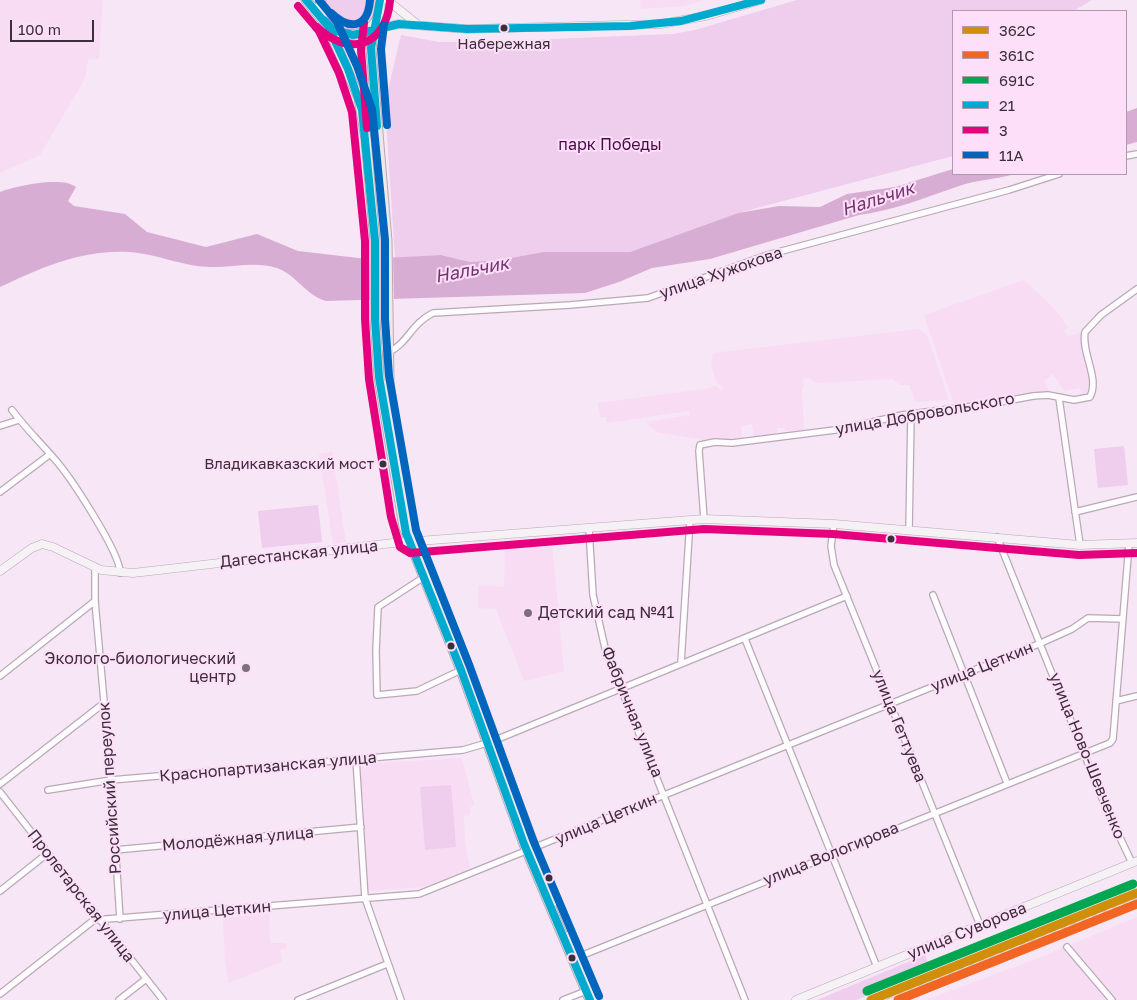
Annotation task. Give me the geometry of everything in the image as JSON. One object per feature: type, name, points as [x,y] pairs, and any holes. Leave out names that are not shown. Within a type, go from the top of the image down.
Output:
[{"type":"main road","points":[[306,0],[326,23],[346,35],[371,28]]},
{"type":"main road","points":[[321,0],[321,13],[348,70],[362,110],[368,153],[375,241],[375,319],[382,398],[403,520],[462,655],[490,742]]},
{"type":"main road","points":[[382,0],[380,10],[371,28],[372,58],[387,241],[389,352],[393,421],[413,543],[424,577],[590,1000]]},
{"type":"main road","points":[[531,850],[597,1000]]},
{"type":"street","points":[[382,0],[417,24]]},
{"type":"street","points":[[371,28],[390,24],[417,24],[467,29],[653,24],[692,19],[761,0]]},
{"type":"street","name":"улица Хужокова","points":[[389,352],[400,345],[420,321],[433,313],[570,305],[648,298],[767,256],[1009,190],[1056,175]]},
{"type":"street","name":"улица Добровольского","points":[[704,519],[700,445],[715,442],[732,443],[843,428],[911,414],[990,404],[1033,396],[1055,396],[1084,400],[1092,395],[1094,386],[1086,355],[1085,332],[1101,315],[1137,289]]},
{"type":"street","points":[[1059,398],[1080,545]]},
{"type":"street","points":[[12,410],[49,455],[58,463],[111,545],[120,564],[120,573]]},
{"type":"street","points":[[909,530],[911,414]]},
{"type":"street","points":[[0,426],[19,420]]},
{"type":"street","points":[[0,492],[49,455]]},
{"type":"street","points":[[1075,512],[1137,497]]},
{"type":"street","name":"Дагестанская улица","points":[[0,570],[32,548],[42,544],[53,547],[95,568],[120,573],[413,543],[704,519],[834,524],[1080,545],[1133,543]]},
{"type":"street","points":[[681,663],[690,520]]},
{"type":"street","name":"улица Геттуева","points":[[834,524],[831,555],[889,704],[980,925]]},
{"type":"street","name":"Фабричная улица","points":[[589,529],[593,596],[605,648],[745,1000]]},
{"type":"street","name":"улица Ново-Шевченко","points":[[997,537],[1106,808],[1135,862]]},
{"type":"street","points":[[1133,543],[1123,618],[1116,701],[1137,696]]},
{"type":"street","name":"Российский переулок","points":[[95,568],[95,601],[111,780],[120,919]]},
{"type":"street","points":[[424,577],[378,607],[375,691],[379,696],[417,690],[461,670]]},
{"type":"street","points":[[933,595],[1007,784]]},
{"type":"street","name":"Краснопартизанская улица","points":[[48,790],[111,780],[464,750],[490,742],[847,596]]},
{"type":"street","points":[[0,676],[95,601]]},
{"type":"street","name":"улица Цеткин","points":[[100,919],[120,919],[419,894],[1041,643],[1072,629],[1088,618],[1123,618]]},
{"type":"street","points":[[745,639],[877,967]]},
{"type":"street","name":"улица Вологирова","points":[[578,957],[1112,741],[1116,701]]},
{"type":"street","points":[[0,784],[104,704]]},
{"type":"street","points":[[356,759],[365,898],[387,964],[402,1000]]},
{"type":"street","name":"Пролетарская улица","points":[[0,792],[163,1000]]},
{"type":"street","name":"Молодёжная улица","points":[[115,850],[361,827]]},
{"type":"street","points":[[0,890],[48,853]]},
{"type":"street","name":"улица Суворова","points":[[796,1000],[1135,862]]},
{"type":"street","points":[[0,994],[94,920],[100,919]]},
{"type":"street","points":[[1067,947],[1112,1000]]},
{"type":"street","points":[[298,1000],[387,964]]},
{"type":"street","points":[[119,1000],[146,979]]},
{"type":"street","points":[[562,1000],[586,991]]},
{"type":"shaded area","points":[[0,0],[103,0],[99,59],[88,60],[83,82],[40,155],[0,173]]},
{"type":"shaded area","points":[[640,0],[704,0],[685,6],[641,9]]},
{"type":"shaded area","points":[[1024,280],[1054,308],[1068,327],[1064,331],[1069,336],[1083,332],[1092,384],[1091,395],[1081,397],[1080,388],[1064,391],[1053,374],[1044,381],[1050,393],[1021,393],[1012,397],[954,405],[924,315]]},
{"type":"shaded area","points":[[919,329],[928,337],[949,400],[916,402],[909,385],[900,385],[892,379],[816,383],[808,378],[802,379],[804,384],[802,392],[804,430],[786,431],[785,428],[777,428],[777,433],[754,437],[752,424],[741,426],[742,438],[710,441],[656,432],[646,422],[690,415],[689,411],[607,423],[606,417],[600,417],[598,403],[711,388],[715,385],[719,389],[724,389],[716,381],[711,365],[713,353]]},
{"type":"shaded area","points":[[332,452],[346,542],[333,544],[319,454]]},
{"type":"shaded area","name":"Детский сад №41","points":[[552,543],[564,671],[524,681],[496,609],[478,608],[478,585],[504,587],[505,544]]},
{"type":"shaded area","points":[[462,758],[474,804],[470,808],[470,815],[464,816],[465,842],[470,869],[423,887],[368,891],[360,764]]},
{"type":"shaded area","points":[[269,914],[270,943],[286,943],[286,948],[280,950],[282,962],[229,983],[225,963],[223,918]]},
{"type":"shaded area","points":[[1137,917],[1137,1000],[926,1000],[1046,955]]},
{"type":"green space","points":[[326,0],[375,0],[374,13],[369,23],[360,28],[351,30],[341,29],[332,23],[327,13]]},
{"type":"green space","name":"парк Победы","points":[[797,0],[1092,0],[1075,10],[952,10],[952,156],[738,213],[630,252],[543,252],[500,260],[470,262],[441,255],[395,258],[385,103],[401,35],[439,42],[480,42],[673,34],[695,30]]},
{"type":"green space","points":[[1124,446],[1128,485],[1098,488],[1094,449]]},
{"type":"green space","points":[[318,505],[322,542],[262,548],[258,511]]},
{"type":"green space","points":[[451,785],[456,847],[425,850],[420,787]]},
{"type":"green space","points":[[925,955],[931,970],[856,1000],[817,1000]]},
{"type":"water","points":[[1137,108],[1137,142],[1127,145],[1127,112]]},
{"type":"water","name":"Нальчик","points":[[952,169],[952,175],[1010,175],[966,184],[897,207],[859,215],[710,259],[652,268],[619,282],[585,293],[326,301],[312,294],[284,271],[269,266],[199,266],[130,252],[96,253],[79,256],[47,266],[0,287],[0,192],[39,183],[60,182],[69,184],[76,187],[68,201],[74,206],[125,214],[147,232],[206,247],[257,234],[298,251],[367,259],[441,255],[470,262],[500,260],[543,252],[630,252],[738,213],[779,206],[820,207],[847,194],[895,187]]},
{"type":"pier","points":[[369,256],[393,256],[394,302],[370,303]]},
{"type":"railway","points":[[1056,931],[1137,898]]},
{"type":"railway","points":[[882,1000],[1047,934],[1063,932]]},
{"type":"transit line","name":"21","points":[[306,0],[328,26],[348,69],[362,110],[375,241],[375,319],[379,377],[406,533],[461,670],[524,844],[590,1000]]},
{"type":"transit line","name":"11А","points":[[319,0],[337,22],[357,66],[372,109],[385,240],[385,319],[389,376],[416,530],[470,667],[533,840],[599,996]]},
{"type":"transit line","name":"11А","points":[[331,13],[345,22],[357,24],[366,16],[370,0]]},
{"type":"transit line","name":"21","points":[[377,126],[371,48],[380,0]]},
{"type":"transit line","name":"21","points":[[324,20],[333,30],[353,35],[399,24],[467,29],[630,26],[681,21],[761,0]]},
{"type":"transit line","name":"3","points":[[317,27],[329,37],[341,42],[353,44],[364,42],[374,37],[381,28],[387,16],[390,1]]},
{"type":"transit line","name":"3","points":[[298,6],[319,31],[339,73],[352,112],[365,241],[365,319],[369,379],[391,517],[400,547],[410,553],[704,529],[833,534],[1079,555],[1137,553]]},
{"type":"transit line","name":"3","points":[[364,23],[361,50],[367,128]]},
{"type":"transit line","name":"11А","points":[[384,25],[381,49],[387,125]]},
{"type":"transit line","name":"691С","points":[[867,991],[1133,884]]},
{"type":"transit line","name":"362С","points":[[871,1000],[1137,893]]},
{"type":"transit line","name":"361С","points":[[898,1000],[1137,904]]},
{"type":"place","name":"Набережная","points":[[504,28]]},
{"type":"place","name":"Владикавказский мост","points":[[383,464]]},
{"type":"place","name":"Детский сад №41","points":[[528,613]]},
{"type":"place","name":"Эколого-биологический центр","points":[[246,668]]}]
